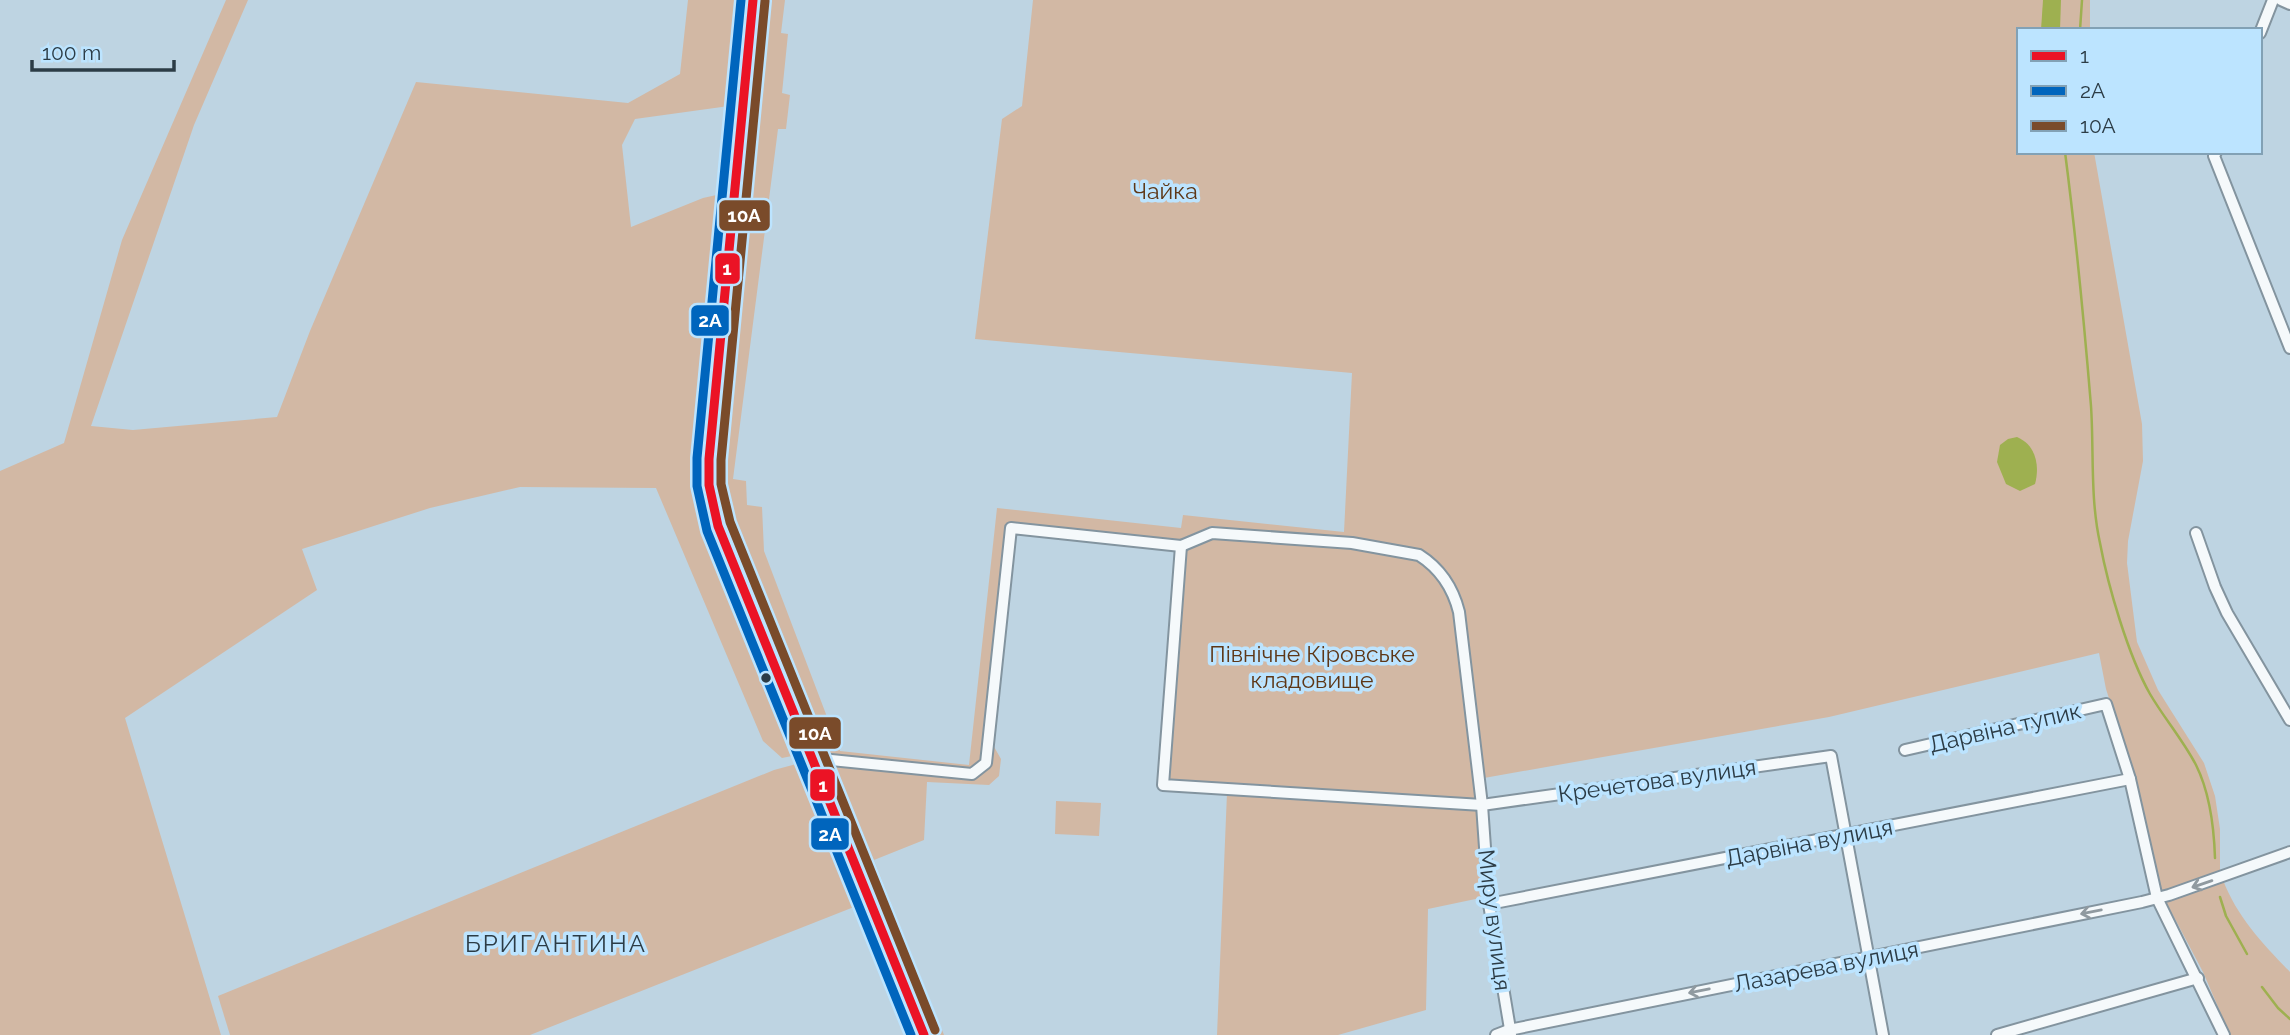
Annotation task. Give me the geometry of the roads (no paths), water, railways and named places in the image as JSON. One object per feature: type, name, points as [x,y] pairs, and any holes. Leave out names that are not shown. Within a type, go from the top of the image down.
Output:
[{"type":"street","points":[[753,0],[709,459],[709,485],[718,526],[924,1035]]},
{"type":"street","points":[[2262,28],[2273,0]]},
{"type":"street","points":[[2281,0],[2290,4]]},
{"type":"street","points":[[2215,154],[2290,348]]},
{"type":"street","points":[[811,758],[972,774],[986,763],[1011,528],[1181,546]]},
{"type":"street","name":"Миру вулиця","points":[[1181,546],[1212,533],[1381,547],[1410,552],[1427,560],[1448,583],[1460,612],[1482,805],[1489,904],[1510,1032]]},
{"type":"street","points":[[2196,533],[2227,613],[2290,720]]},
{"type":"street","name":"Кречетова вулиця","points":[[1181,546],[1163,785],[1482,805],[1831,756],[1846,835]]},
{"type":"street","name":"Дарвіна тупик","points":[[1905,750],[2106,704],[2130,779]]},
{"type":"street","points":[[2130,779],[2157,898],[2224,1035]]},
{"type":"street","name":"Дарвіна вулиця","points":[[1489,904],[2130,779]]},
{"type":"street","points":[[1846,835],[1883,1035]]},
{"type":"street","name":"Лазарева вулиця","points":[[1496,1035],[2157,898],[2290,852]]},
{"type":"street","points":[[1997,1035],[2198,978]]},
{"type":"waterway","points":[[2080,28],[2082,0]]},
{"type":"waterway","points":[[2065,154],[2091,406],[2095,509],[2104,560],[2120,620],[2142,678],[2201,776],[2210,810],[2215,858]]},
{"type":"waterway","points":[[2220,897],[2226,916],[2247,954]]},
{"type":"waterway","points":[[2262,987],[2290,1019]]},
{"type":"district","name":"БРИГАНТИНА","points":[[556,943]]},
{"type":"park label","name":"Чайка","points":[[1165,190]]},
{"type":"park label","name":"Північне Кіровське кладовище","points":[[1312,666]]}]
